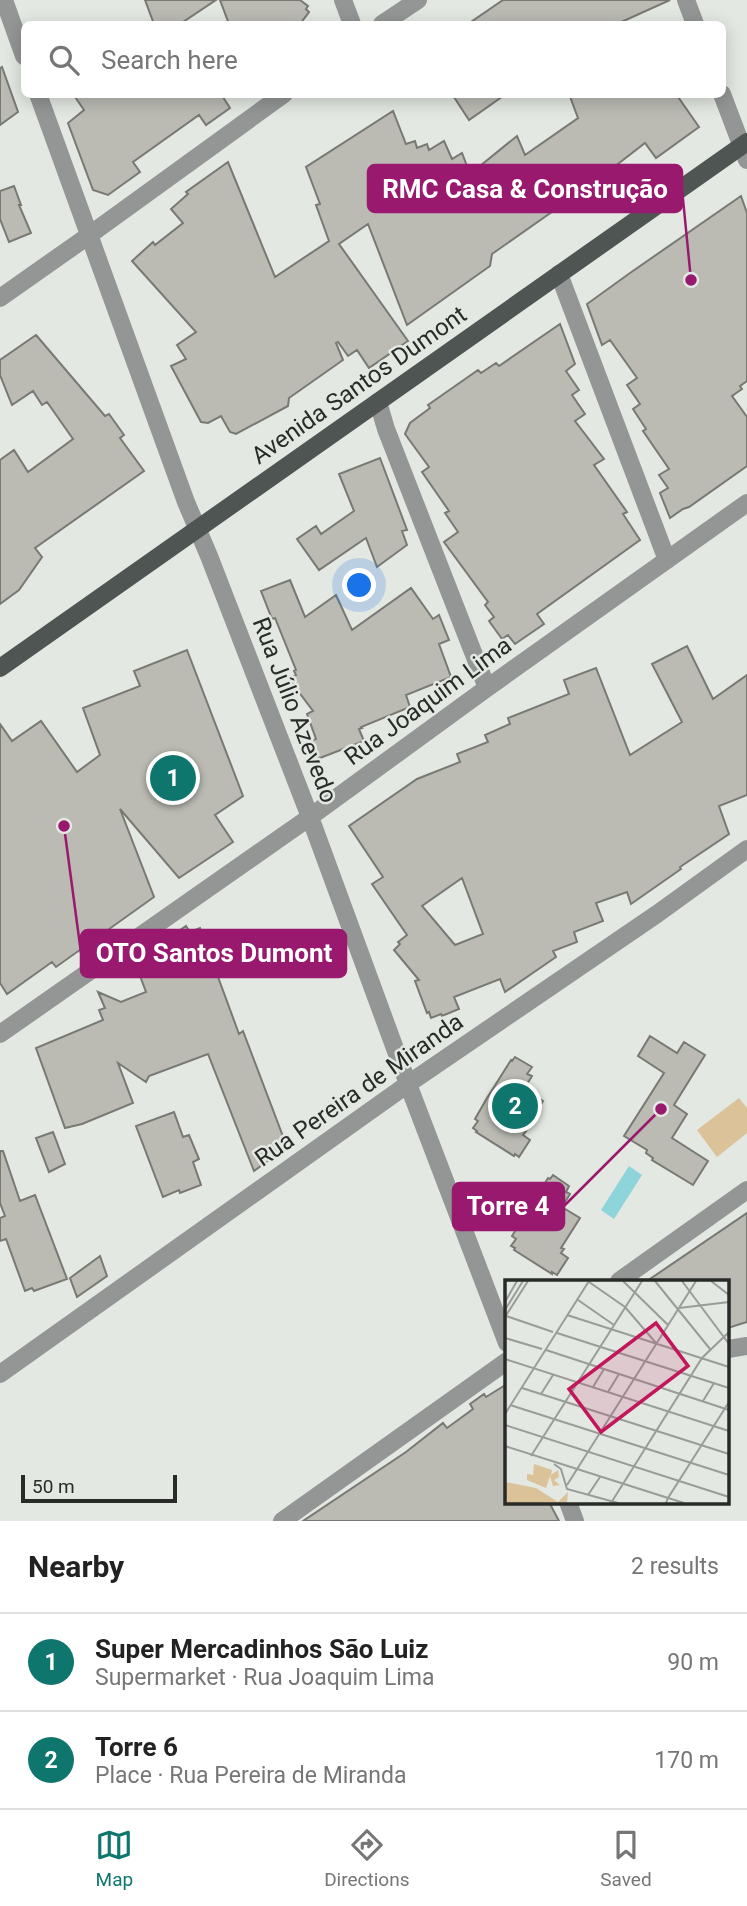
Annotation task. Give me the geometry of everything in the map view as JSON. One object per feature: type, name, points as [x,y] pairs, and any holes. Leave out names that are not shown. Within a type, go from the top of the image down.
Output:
[{"type":"main road","name":"Avenida Santos Dumont","points":[[0,668],[559,274],[745,149]]},
{"type":"street","points":[[4,0],[21,48]]},
{"type":"street","points":[[343,0],[351,21]]},
{"type":"street","points":[[386,21],[418,0]]},
{"type":"street","points":[[686,0],[694,21]]},
{"type":"street","name":"Rua Júlio Azevedo","points":[[39,98],[186,502],[310,817],[505,1338]]},
{"type":"street","points":[[0,298],[279,98]]},
{"type":"street","points":[[724,98],[745,149]]},
{"type":"street","points":[[559,274],[667,560]]},
{"type":"street","points":[[378,402],[487,688]]},
{"type":"street","name":"Rua Joaquim Lima","points":[[0,1034],[310,817],[747,503]]},
{"type":"street","name":"Rua Pereira de Miranda","points":[[0,1374],[408,1084],[657,914],[747,849]]},
{"type":"street","points":[[620,1280],[747,1190]]},
{"type":"street","points":[[282,1521],[505,1362]]},
{"type":"street","points":[[569,1504],[575,1521]]},
{"type":"shaded area","points":[[739,1098],[747,1108],[747,1133],[717,1157],[697,1130]]},
{"type":"water","points":[[629,1166],[642,1175],[614,1219],[601,1210]]},
{"type":"building","points":[[145,0],[216,0],[184,21],[153,21]]},
{"type":"building","points":[[220,0],[300,0],[308,6],[306,9],[309,12],[302,21],[228,21]]},
{"type":"building","points":[[503,0],[670,0],[624,21],[472,21]]},
{"type":"building","points":[[2,67],[18,112],[0,125],[0,68]]},
{"type":"building","points":[[76,98],[224,98],[230,108],[206,125],[199,115],[133,162],[140,172],[108,195],[93,190],[68,123],[84,110]]},
{"type":"building","points":[[455,98],[500,98],[469,120]]},
{"type":"building","points":[[570,98],[679,98],[699,127],[656,158],[645,143],[492,254],[490,266],[407,325],[368,224],[339,244],[408,341],[369,368],[357,350],[348,356],[338,342],[336,343],[343,360],[289,398],[288,406],[236,434],[230,432],[221,416],[208,423],[201,422],[171,366],[186,359],[177,345],[196,332],[132,261],[153,242],[155,245],[183,223],[171,209],[188,194],[186,192],[228,162],[275,277],[329,241],[316,205],[320,204],[306,167],[393,111],[406,144],[415,141],[417,148],[427,144],[429,150],[444,141],[452,159],[462,153],[470,174],[517,136],[525,155],[578,118]]},
{"type":"building","points":[[14,186],[31,233],[9,242],[0,219],[0,191]]},
{"type":"building","points":[[741,196],[747,213],[747,381],[740,386],[742,389],[732,396],[747,417],[747,466],[670,518],[660,493],[668,488],[659,475],[669,469],[643,431],[646,429],[633,409],[640,404],[627,385],[637,378],[610,340],[602,345],[587,304]]},
{"type":"building","points":[[560,324],[575,364],[566,371],[579,390],[572,395],[585,414],[575,421],[604,459],[594,465],[627,512],[623,514],[640,540],[537,614],[544,624],[515,644],[508,635],[502,639],[489,621],[494,617],[485,605],[488,602],[444,542],[458,532],[445,513],[449,511],[422,472],[429,467],[405,434],[410,423],[430,408],[428,405],[478,370],[481,373],[496,363],[499,366]]},
{"type":"building","points":[[36,335],[105,416],[109,414],[124,435],[120,438],[144,471],[35,548],[42,557],[19,590],[0,604],[0,460],[14,450],[28,472],[73,439],[47,402],[42,405],[33,391],[12,405],[0,375],[0,360]]},
{"type":"building","points":[[380,458],[407,530],[402,531],[407,545],[377,567],[366,538],[319,570],[297,539],[316,526],[321,534],[354,511],[339,474]]},
{"type":"building","points":[[290,580],[305,617],[336,595],[352,630],[411,588],[433,619],[439,615],[449,640],[439,644],[451,677],[406,695],[410,707],[361,727],[359,729],[364,741],[315,760],[308,742],[316,739],[307,714],[313,711],[289,679],[296,675],[296,670],[261,591]]},
{"type":"building","points":[[687,646],[713,699],[747,675],[747,795],[719,806],[729,834],[631,904],[627,892],[596,903],[603,921],[574,932],[577,942],[553,951],[556,957],[505,992],[500,979],[454,997],[459,1009],[431,1018],[415,981],[419,980],[394,950],[400,944],[398,942],[407,935],[372,884],[383,877],[349,826],[417,779],[460,762],[457,754],[488,742],[485,735],[510,724],[508,718],[569,694],[564,680],[596,668],[630,755],[682,722],[652,664]],"holes":[[[462,878],[483,934],[455,945],[422,906]]]},
{"type":"building","points":[[187,650],[243,796],[215,815],[233,842],[179,878],[120,809],[154,897],[56,967],[52,962],[7,994],[0,983],[0,724],[12,741],[41,721],[77,772],[100,755],[83,708],[140,686],[134,671]]},
{"type":"building","points":[[186,926],[190,932],[200,928],[239,1034],[243,1031],[287,1147],[254,1171],[208,1054],[149,1076],[146,1082],[118,1063],[133,1103],[82,1124],[65,1128],[36,1048],[103,1020],[99,1010],[105,1008],[98,992],[121,1002],[146,992],[137,968],[167,948],[163,942]]},
{"type":"building","points":[[650,1036],[677,1053],[684,1042],[705,1055],[674,1105],[687,1114],[672,1138],[708,1161],[693,1185],[652,1160],[646,1153],[647,1150],[624,1136],[664,1073],[638,1056]]},
{"type":"building","points":[[515,1057],[532,1067],[527,1074],[532,1076],[524,1089],[543,1101],[524,1130],[526,1131],[523,1135],[530,1140],[519,1157],[473,1128],[487,1098]]},
{"type":"building","points":[[174,1112],[183,1137],[189,1135],[199,1159],[193,1162],[201,1185],[163,1197],[136,1126]]},
{"type":"building","points":[[53,1132],[65,1164],[49,1172],[36,1138]]},
{"type":"building","points":[[0,1151],[3,1151],[20,1201],[35,1195],[67,1279],[34,1291],[32,1288],[25,1291],[6,1239],[0,1241],[0,1218],[5,1216],[0,1203]]},
{"type":"building","points":[[553,1175],[569,1186],[566,1192],[570,1194],[562,1207],[580,1218],[561,1248],[564,1249],[561,1253],[568,1258],[557,1275],[511,1246],[516,1239],[512,1236],[548,1178]]},
{"type":"building","points":[[747,1213],[747,1322],[730,1327],[730,1280],[648,1280]]},
{"type":"building","points":[[100,1256],[107,1276],[77,1297],[70,1278]]},
{"type":"building","points":[[505,1385],[505,1504],[550,1504],[559,1521],[303,1521],[406,1452],[443,1423],[447,1428],[473,1409],[470,1404],[484,1394],[486,1397]]},
{"type":"place","name":"RMC Casa & Construção","points":[[691,280]]},
{"type":"place","name":"Super Mercadinhos São Luiz","points":[[173,778]]},
{"type":"place","name":"OTO Santos Dumont","points":[[64,826]]},
{"type":"place","name":"Torre 6","points":[[515,1106]]},
{"type":"place","name":"Torre 4","points":[[661,1109]]}]
